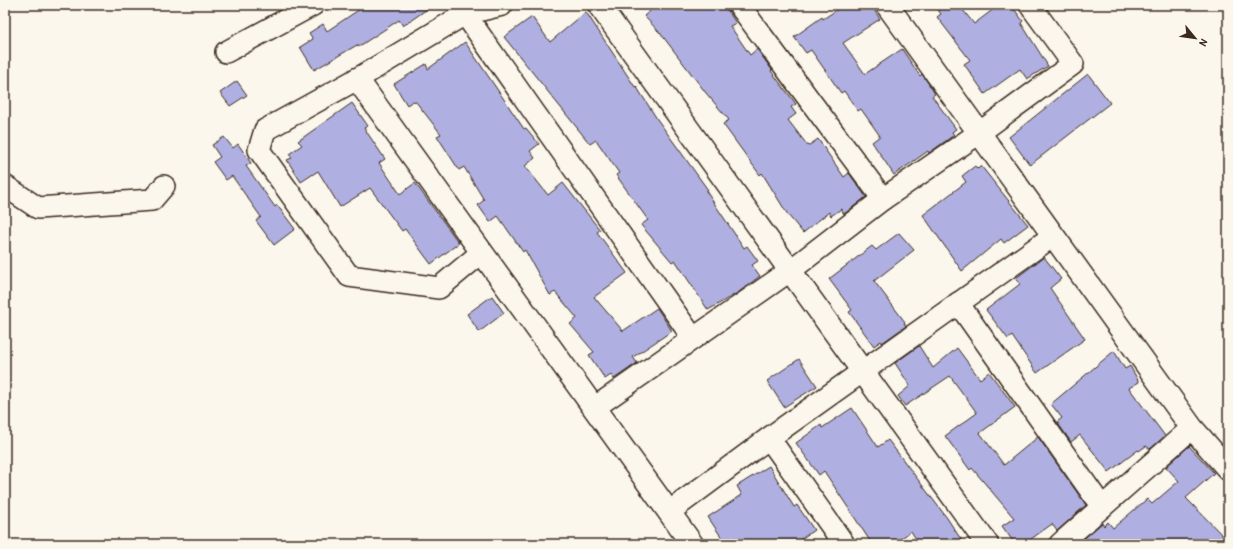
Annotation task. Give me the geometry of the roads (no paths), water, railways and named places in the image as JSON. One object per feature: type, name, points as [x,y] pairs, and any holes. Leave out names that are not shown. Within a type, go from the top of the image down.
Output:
[{"type":"street","points":[[226,52],[314,5]]},
{"type":"street","points":[[481,253],[439,288],[349,276],[259,150],[265,130],[357,79],[464,14],[502,5]]},
{"type":"street","points":[[599,5],[791,270],[986,544]]},
{"type":"street","points":[[739,5],[883,199]]},
{"type":"street","points":[[887,5],[1192,428],[1228,469]]},
{"type":"street","points":[[594,408],[791,270],[883,199],[979,133],[1073,64],[1030,5]]},
{"type":"street","points":[[464,14],[693,338]]},
{"type":"street","points":[[357,79],[692,544]]},
{"type":"street","points":[[5,186],[38,208],[152,200],[164,186]]},
{"type":"street","points":[[669,512],[769,438],[1053,236]]},
{"type":"street","points":[[958,303],[1102,508]]},
{"type":"street","points":[[1060,544],[1192,428]]},
{"type":"street","points":[[769,438],[844,544]]}]
